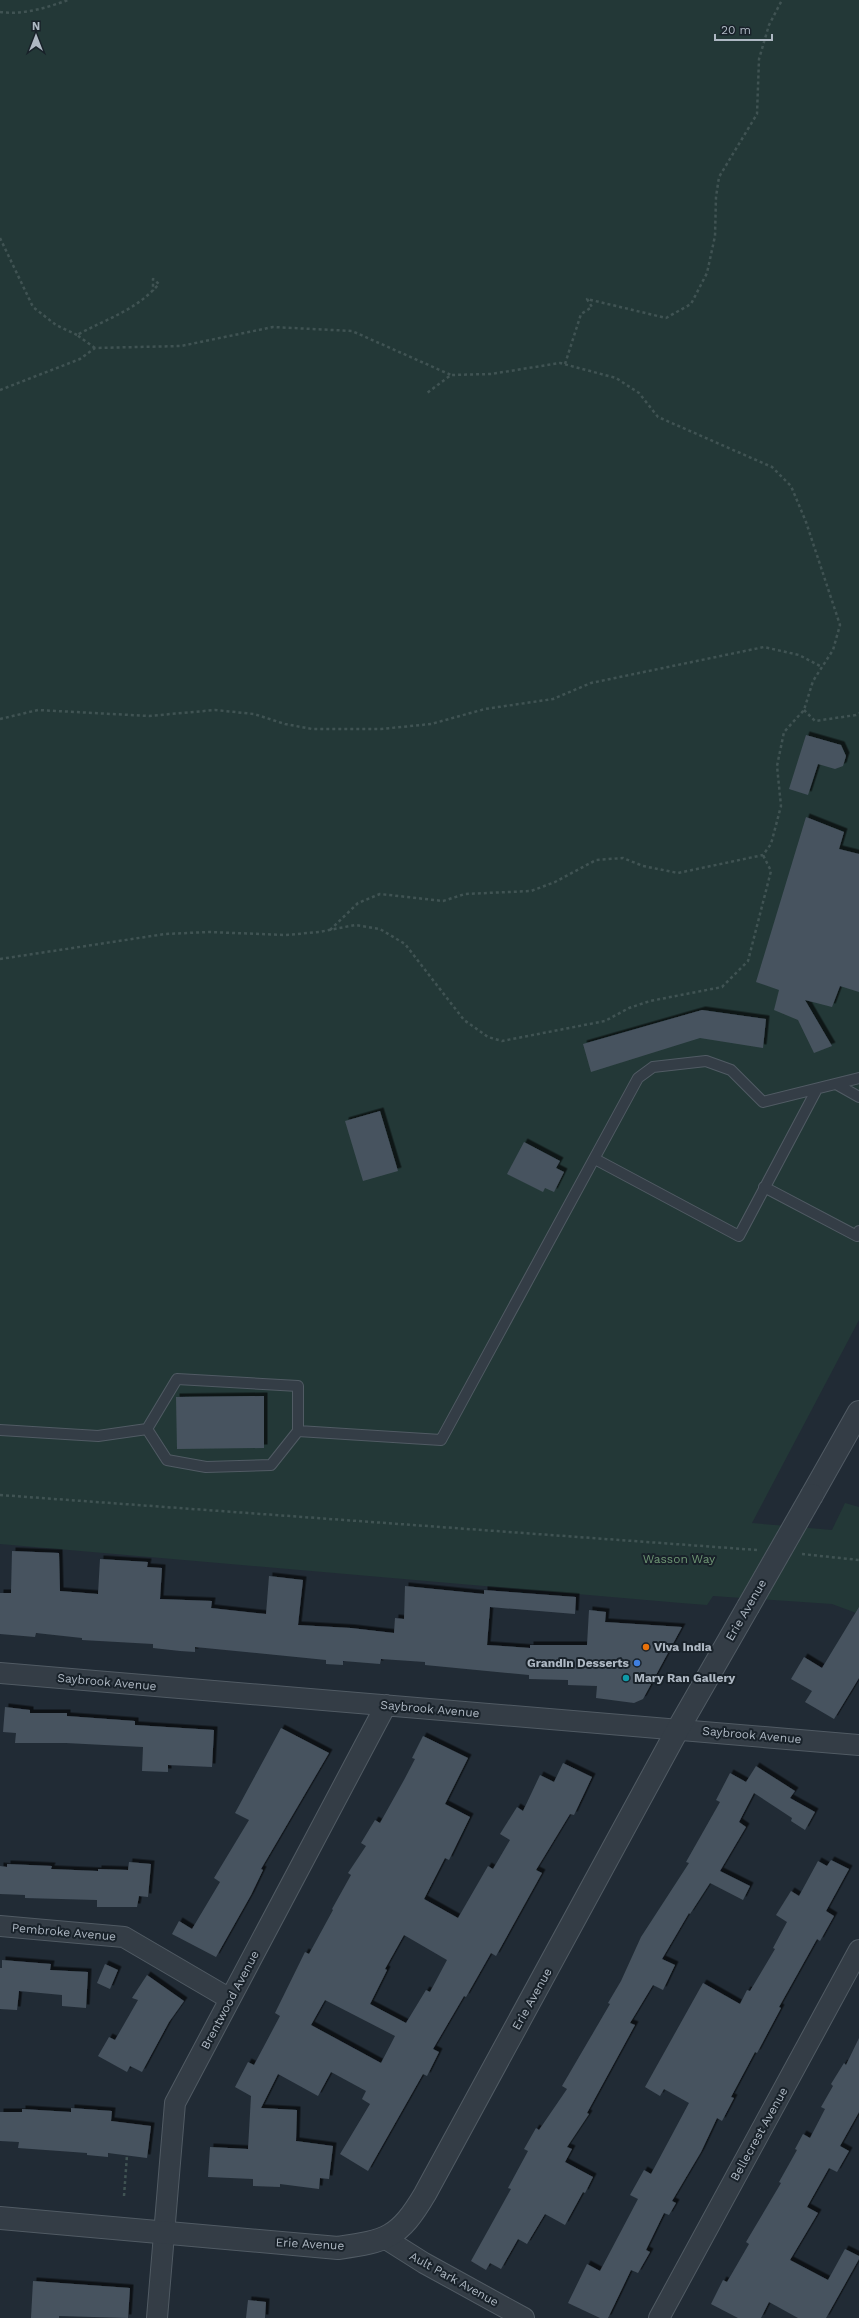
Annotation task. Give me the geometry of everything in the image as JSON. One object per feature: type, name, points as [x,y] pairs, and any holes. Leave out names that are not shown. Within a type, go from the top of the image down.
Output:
[{"type":"street","name":"Erie Avenue","points":[[0,2218],[163,2234],[338,2248],[386,2239],[403,2228],[425,2194],[678,1729],[859,1412]]},
{"type":"street","name":"Saybrook Avenue","points":[[0,1673],[859,1745]]},
{"type":"street","name":"Brentwood Avenue","points":[[157,2318],[175,2103],[386,1705]]},
{"type":"street","name":"Pembroke Avenue","points":[[0,1926],[124,1937],[230,1999]]},
{"type":"street","name":"Bellecrest Avenue","points":[[659,2318],[859,1950]]},
{"type":"street","name":"Ault Park Avenue","points":[[386,2239],[424,2263],[524,2318]]},
{"type":"lane","points":[[298,1431],[441,1440],[638,1078],[653,1067],[706,1061],[731,1070],[763,1102],[859,1078]]},
{"type":"lane","points":[[836,1084],[859,1097]]},
{"type":"lane","points":[[595,1158],[739,1236],[816,1089]]},
{"type":"lane","points":[[764,1187],[857,1236],[859,1231]]},
{"type":"lane","points":[[177,1379],[298,1386],[298,1431],[271,1465],[206,1467],[167,1460],[147,1430],[177,1379]]},
{"type":"lane","points":[[0,1430],[98,1436],[147,1430]]},
{"type":"path","points":[[0,12],[14,14],[46,8],[68,0]]},
{"type":"path","points":[[565,364],[581,314],[592,307],[588,299],[666,318],[691,304],[707,273],[715,236],[716,197],[719,177],[758,114],[760,59],[769,25],[782,0]]},
{"type":"path","points":[[0,238],[33,307],[56,325],[76,335],[94,348]]},
{"type":"path","points":[[76,335],[135,307],[153,291]]},
{"type":"path","points":[[0,390],[80,359],[94,348],[181,346],[273,326],[352,331],[451,375],[491,374],[560,363],[616,378],[639,393],[658,417],[772,467],[791,486],[806,522],[840,625],[833,650],[813,681],[804,710],[784,732],[777,766],[781,806],[771,844],[763,855],[678,873],[643,866],[623,858],[596,860],[555,882],[531,891],[465,894],[443,901],[380,894],[358,903],[330,930]]},
{"type":"path","points":[[427,393],[451,375]]},
{"type":"path","points":[[0,719],[38,710],[149,716],[215,710],[254,714],[285,724],[312,729],[381,729],[431,724],[485,709],[553,699],[591,683],[764,647],[800,655],[822,667]]},
{"type":"path","points":[[804,710],[815,721],[859,713]]},
{"type":"path","points":[[0,959],[166,934],[209,932],[286,935],[330,930],[356,925],[380,929],[405,944],[464,1020],[488,1037],[502,1041],[605,1021],[629,1008],[650,1001],[722,988],[748,962],[771,871],[763,855]]},
{"type":"path","points":[[0,1495],[762,1551]]},
{"type":"path","points":[[801,1554],[859,1560]]},
{"type":"path","points":[[124,2196],[127,2155]]},
{"type":"green space","name":"Wasson Way","points":[[0,0],[859,0],[859,1320],[752,1523],[832,1530],[845,1503],[859,1507],[859,1614],[832,1604],[713,1596],[707,1605],[0,1544]]},
{"type":"building","points":[[806,735],[841,745],[846,756],[843,766],[835,769],[818,764],[808,795],[789,789]]},
{"type":"building","points":[[806,817],[844,832],[839,849],[859,854],[859,992],[840,986],[832,1007],[805,1000],[832,1046],[814,1053],[798,1020],[774,1010],[779,990],[756,982]]},
{"type":"building","points":[[702,1010],[766,1019],[763,1048],[700,1038],[591,1072],[583,1044]]},
{"type":"building","points":[[380,1111],[398,1171],[363,1181],[345,1121]]},
{"type":"building","points":[[524,1142],[560,1161],[556,1168],[564,1172],[554,1192],[545,1188],[543,1192],[507,1174]]},
{"type":"building","points":[[264,1396],[264,1448],[177,1449],[176,1397]]},
{"type":"building","points":[[12,1551],[59,1553],[60,1591],[98,1594],[100,1559],[148,1562],[147,1567],[162,1568],[160,1599],[212,1601],[211,1608],[266,1614],[269,1576],[303,1580],[298,1625],[351,1628],[394,1633],[395,1618],[404,1619],[405,1586],[484,1594],[484,1590],[576,1597],[575,1614],[490,1607],[487,1645],[530,1648],[530,1645],[587,1645],[589,1610],[606,1612],[605,1622],[682,1627],[643,1699],[634,1703],[596,1698],[597,1686],[568,1685],[568,1680],[529,1679],[529,1675],[425,1665],[425,1662],[381,1659],[380,1664],[343,1661],[343,1665],[326,1664],[326,1660],[195,1647],[195,1652],[153,1648],[153,1644],[82,1640],[82,1638],[36,1633],[35,1637],[0,1634],[0,1593],[11,1593]]},
{"type":"building","points":[[859,1607],[859,1678],[834,1719],[805,1702],[812,1691],[791,1679],[804,1657],[822,1668]]},
{"type":"building","points":[[5,1707],[30,1710],[30,1713],[67,1713],[67,1716],[135,1721],[135,1725],[214,1730],[212,1767],[168,1765],[168,1772],[142,1771],[143,1747],[66,1743],[15,1743],[16,1733],[3,1732]]},
{"type":"building","points":[[281,1728],[329,1753],[261,1869],[263,1870],[251,1895],[216,1957],[172,1934],[179,1921],[192,1929],[220,1882],[214,1878],[249,1820],[235,1813]]},
{"type":"building","points":[[423,1736],[468,1758],[445,1804],[470,1817],[449,1860],[445,1858],[424,1899],[458,1918],[488,1866],[493,1869],[510,1840],[500,1834],[517,1807],[523,1811],[540,1775],[554,1782],[563,1763],[592,1777],[574,1815],[570,1814],[536,1870],[542,1873],[496,1956],[491,1953],[466,1997],[464,1996],[433,2049],[439,2052],[427,2076],[423,2074],[368,2171],[340,2154],[370,2104],[362,2099],[366,2091],[331,2072],[318,2096],[278,2074],[261,2108],[297,2110],[296,2141],[333,2146],[329,2179],[320,2178],[319,2189],[280,2184],[280,2187],[253,2186],[253,2179],[208,2177],[210,2147],[248,2149],[251,2096],[235,2087],[248,2062],[254,2065],[280,2016],[275,2013],[305,1952],[309,1954],[351,1875],[348,1873],[366,1846],[361,1843],[375,1820],[380,1823],[415,1759],[412,1758]],"holes":[[[404,1935],[447,1960],[430,1992],[426,1990],[406,2023],[370,2004],[387,1970],[385,1969]],[[325,2000],[395,2036],[381,2063],[311,2025]]]},
{"type":"building","points":[[756,1766],[795,1791],[790,1798],[815,1812],[805,1830],[791,1821],[792,1818],[754,1793],[739,1822],[746,1827],[720,1871],[750,1886],[743,1900],[710,1883],[690,1914],[689,1913],[662,1959],[675,1965],[663,1990],[653,1985],[630,2023],[635,2025],[587,2113],[589,2114],[567,2147],[572,2149],[565,2162],[593,2177],[585,2193],[583,2192],[565,2225],[545,2214],[527,2244],[518,2239],[501,2269],[490,2263],[486,2270],[471,2261],[511,2189],[508,2188],[528,2151],[524,2149],[536,2128],[539,2130],[567,2089],[562,2086],[610,2004],[608,2003],[621,1981],[641,1937],[689,1863],[686,1862],[720,1802],[716,1800],[730,1773],[746,1782]]},
{"type":"building","points":[[831,1860],[849,1869],[826,1911],[834,1916],[820,1941],[817,1939],[779,2007],[781,2008],[731,2097],[734,2098],[722,2121],[717,2118],[701,2152],[672,2201],[676,2203],[669,2215],[664,2213],[646,2250],[650,2252],[638,2273],[631,2270],[608,2318],[600,2318],[568,2303],[587,2264],[600,2271],[638,2199],[630,2195],[644,2170],[651,2174],[689,2103],[664,2089],[660,2096],[645,2087],[703,1983],[740,2004],[747,1990],[750,1991],[775,1949],[773,1948],[787,1922],[776,1915],[791,1891],[799,1896],[818,1861],[827,1866]]},
{"type":"building","points":[[129,1862],[151,1864],[148,1897],[139,1896],[137,1907],[97,1907],[97,1900],[25,1898],[25,1895],[0,1894],[0,1866],[7,1867],[7,1864],[52,1866],[51,1869],[98,1871],[98,1869],[128,1870]]},
{"type":"building","points":[[2,1960],[51,1964],[50,1970],[88,1972],[86,2008],[62,2006],[62,1995],[19,1991],[17,2010],[0,2009],[0,1968],[2,1968]]},
{"type":"building","points":[[105,1964],[118,1970],[110,1989],[97,1983]]},
{"type":"building","points":[[147,1975],[184,2001],[169,2022],[142,2072],[130,2066],[127,2072],[98,2056],[109,2037],[115,2040],[138,2000],[132,1998]]},
{"type":"building","points":[[859,2038],[859,2112],[840,2146],[849,2151],[837,2172],[829,2168],[807,2207],[818,2213],[790,2260],[828,2280],[845,2249],[859,2256],[859,2259],[826,2318],[798,2318],[769,2302],[761,2318],[738,2318],[711,2304],[723,2280],[727,2282],[749,2244],[746,2242],[781,2183],[779,2182],[797,2150],[795,2149],[803,2134],[810,2138],[825,2109],[821,2107],[833,2086],[831,2084],[844,2063],[846,2065]]},
{"type":"building","points":[[71,2108],[112,2111],[111,2121],[151,2126],[147,2158],[108,2153],[108,2157],[87,2155],[87,2153],[18,2148],[19,2142],[0,2141],[0,2112],[22,2112],[22,2109],[71,2112]]},
{"type":"building","points":[[33,2281],[130,2288],[128,2318],[59,2316],[59,2318],[31,2318]]},
{"type":"building","points":[[248,2300],[266,2302],[265,2318],[246,2318]]},
{"type":"place","name":"Viva India","points":[[646,1647]]},
{"type":"place","name":"Grandin Desserts","points":[[637,1663]]},
{"type":"place","name":"Mary Ran Gallery","points":[[626,1678]]}]
